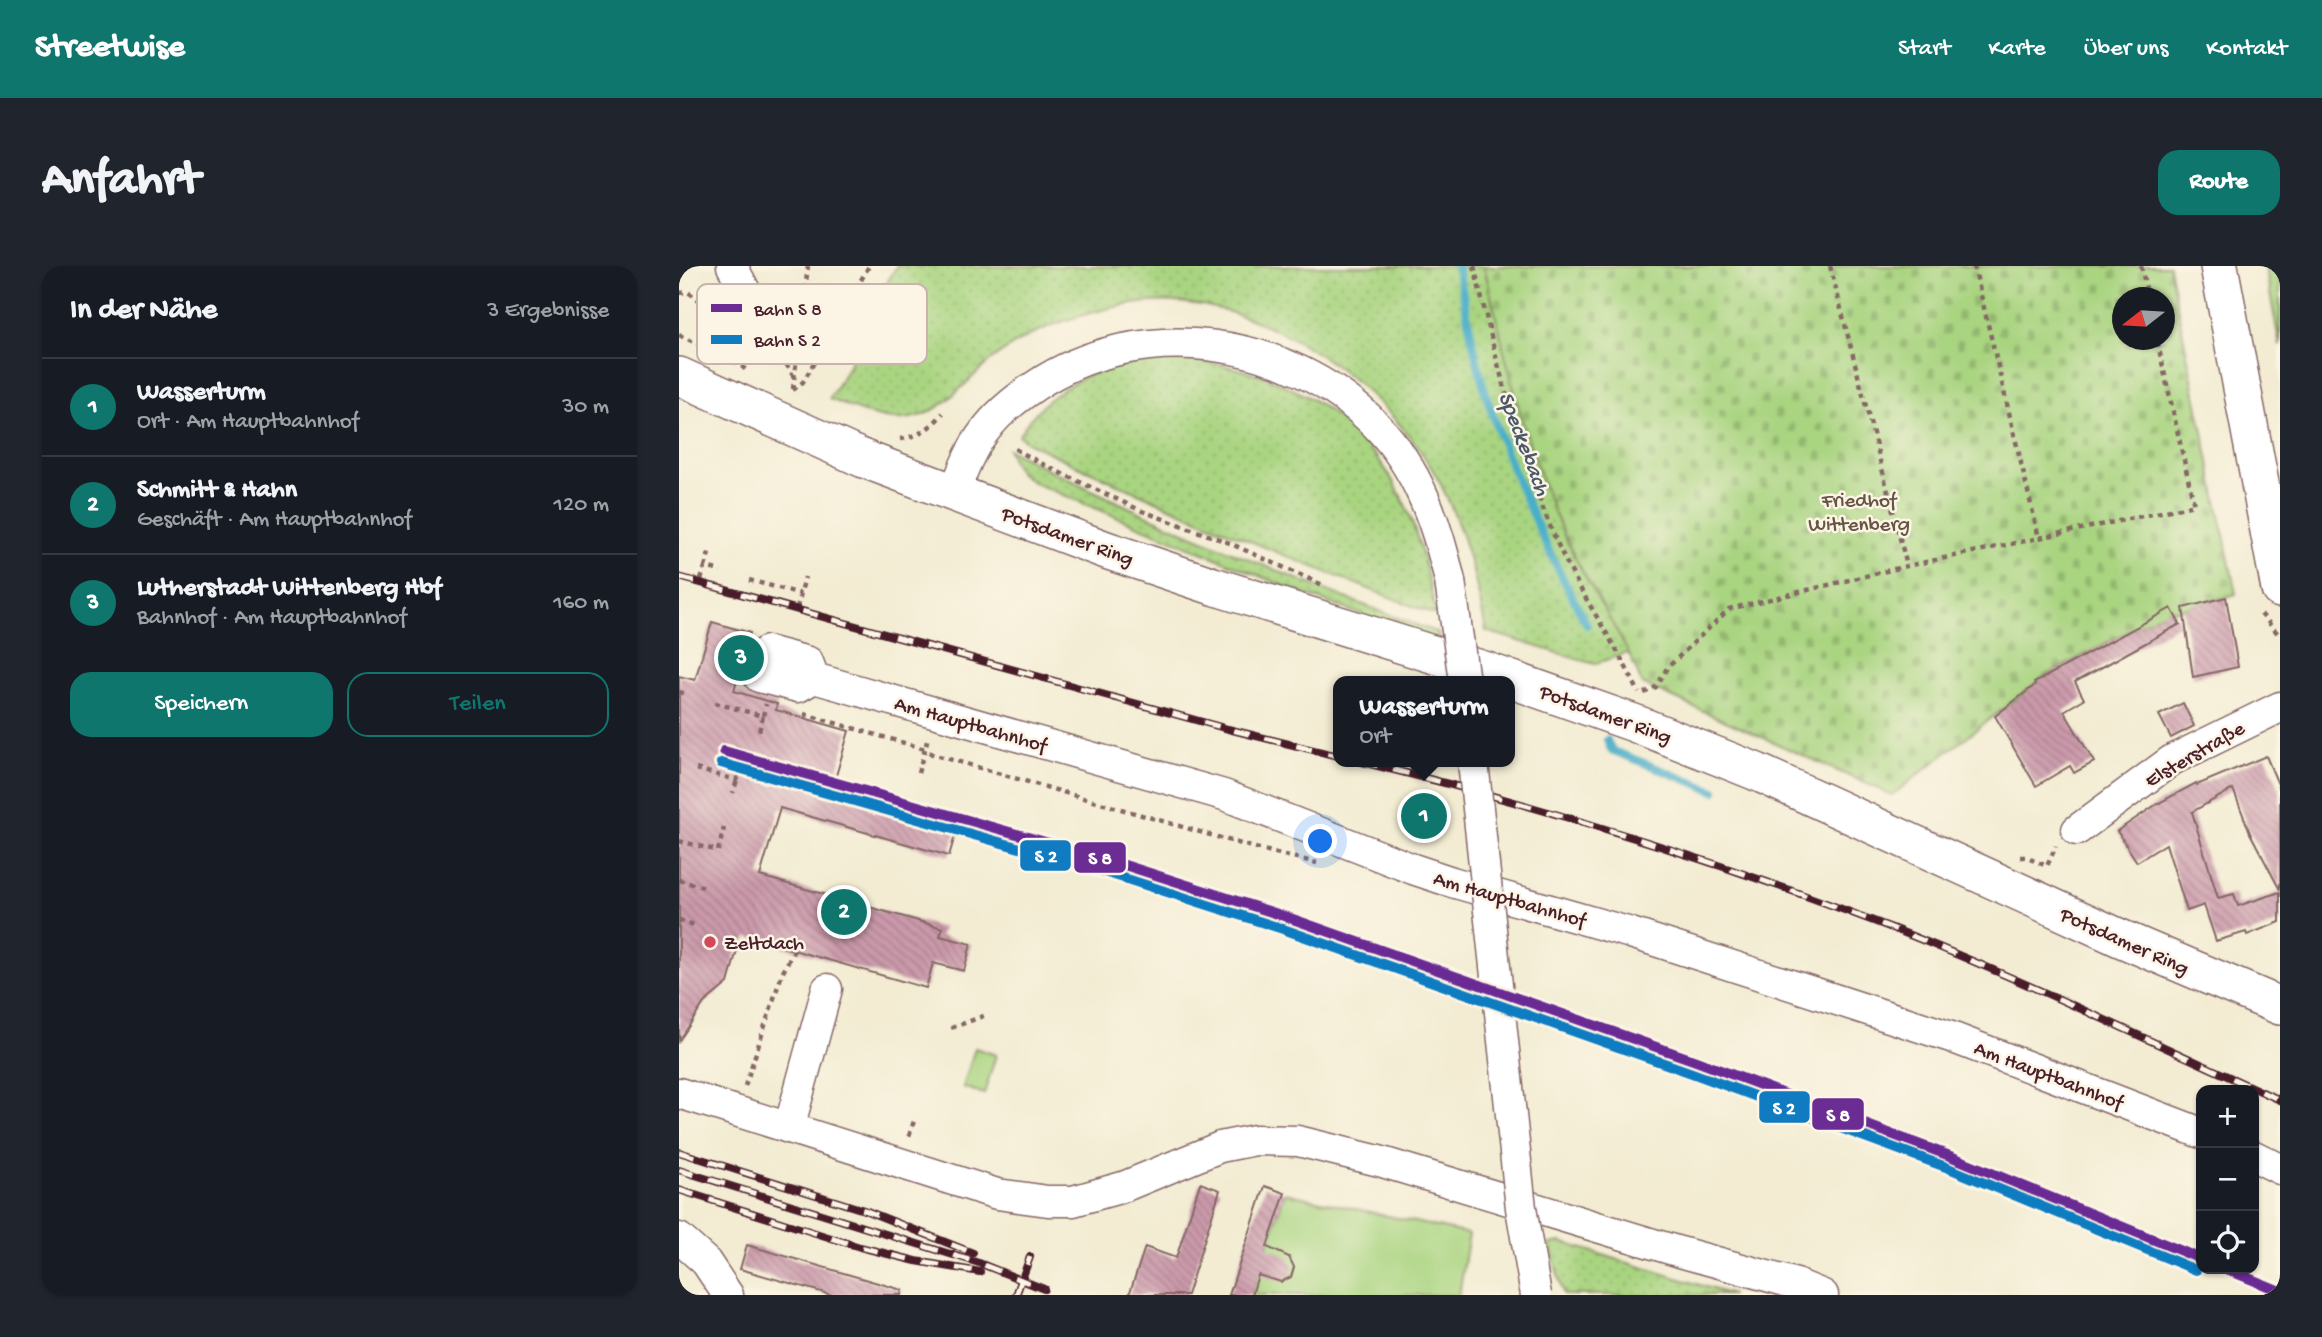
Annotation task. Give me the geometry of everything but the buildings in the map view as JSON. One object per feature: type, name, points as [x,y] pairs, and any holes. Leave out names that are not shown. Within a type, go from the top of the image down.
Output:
[{"type":"main road","points":[[2219,266],[2280,589]]},
{"type":"main road","name":"Potsdamer Ring","points":[[679,376],[853,454],[1124,556],[1501,676]]},
{"type":"main road","name":"Potsdamer Ring","points":[[1515,681],[1634,723],[1756,772],[2211,979],[2280,1006]]},
{"type":"street","points":[[732,266],[740,284]]},
{"type":"street","points":[[954,493],[968,458],[984,431],[1024,393],[1068,366],[1105,352],[1151,343],[1212,345],[1271,359],[1301,373],[1354,405],[1396,448],[1413,474],[1436,528],[1450,581],[1463,676]]},
{"type":"street","name":"Am Hauptbahnhof","points":[[814,678],[1224,795],[1452,882],[1631,933],[1951,1037],[2196,1131]]},
{"type":"street","name":"Elsterstraße","points":[[2077,830],[2172,760],[2280,707]]},
{"type":"street","points":[[1474,767],[1521,1208],[1536,1295]]},
{"type":"street","points":[[789,1128],[827,989]]},
{"type":"street","points":[[679,1093],[997,1194],[1048,1202],[1073,1200],[1114,1190],[1220,1147],[1255,1140],[1298,1141],[1391,1165],[1796,1284],[1823,1295]]},
{"type":"street","points":[[2259,1158],[2280,1169]]},
{"type":"street","points":[[679,1238],[706,1262],[728,1295]]},
{"type":"path","points":[[805,284],[806,266]]},
{"type":"path","points":[[859,284],[869,266]]},
{"type":"path","points":[[1474,266],[1501,383],[1522,452],[1556,540],[1581,589],[1621,656]]},
{"type":"path","points":[[1830,266],[1907,566]]},
{"type":"path","points":[[1974,266],[2039,537]]},
{"type":"path","points":[[2141,266],[2146,287]]},
{"type":"path","points":[[679,293],[697,295]]},
{"type":"path","points":[[679,335],[697,344]]},
{"type":"path","points":[[1640,695],[1656,687],[1667,668],[1729,609],[1907,566],[2194,505],[2159,350]]},
{"type":"path","points":[[785,364],[796,380]]},
{"type":"path","points":[[797,364],[793,390],[803,382],[813,364]]},
{"type":"path","points":[[893,439],[905,439],[920,433],[934,424],[943,413]]},
{"type":"path","points":[[701,580],[710,550]]},
{"type":"path","points":[[705,567],[721,571]]},
{"type":"path","points":[[797,608],[805,577]]},
{"type":"path","points":[[750,580],[801,594]]},
{"type":"path","points":[[679,692],[686,694]]},
{"type":"path","points":[[715,703],[763,716]]},
{"type":"path","points":[[759,731],[767,703]]},
{"type":"path","points":[[793,711],[925,749]]},
{"type":"path","points":[[918,773],[935,713]]},
{"type":"path","points":[[733,793],[742,761]]},
{"type":"path","points":[[696,769],[736,780],[737,777]]},
{"type":"path","points":[[679,841],[717,851],[724,828]]},
{"type":"path","points":[[2012,858],[2025,857],[2047,866],[2060,838],[2077,830]]},
{"type":"path","points":[[679,880],[708,888]]},
{"type":"path","points":[[679,920],[697,926]]},
{"type":"path","points":[[736,1111],[782,974],[794,950]]},
{"type":"path","points":[[951,1028],[986,1015]]},
{"type":"path","points":[[909,1136],[915,1118]]},
{"type":"green space","points":[[897,266],[1484,266],[1518,403],[1551,503],[1580,566],[1630,652],[1594,664],[1486,631],[1472,566],[1450,504],[1431,467],[1405,431],[1374,398],[1339,368],[1301,343],[1261,323],[1220,309],[1178,302],[1149,302],[1106,309],[1054,324],[1025,338],[990,361],[935,409],[923,415],[894,419],[829,399],[850,364],[927,364],[927,284],[886,284]]},
{"type":"green space","name":"Friedhof Wittenberg","points":[[1484,266],[2169,266],[2173,287],[2112,287],[2112,350],[2175,350],[2175,295],[2236,594],[2158,615],[2045,676],[1892,795],[1642,684],[1625,646],[1565,537],[1539,471],[1518,404]]},
{"type":"green space","points":[[2265,266],[2280,266],[2280,346]]},
{"type":"green space","points":[[1175,359],[1212,363],[1281,383],[1341,420],[1367,445],[1388,474],[1406,507],[1420,547],[1436,615],[1179,511],[1077,466],[1027,442],[1019,435],[1033,415],[1050,399],[1087,376],[1129,364]]},
{"type":"green space","points":[[1008,449],[1113,500],[1220,547],[1438,633],[1439,642],[1301,593],[1037,484],[1018,470]]},
{"type":"green space","points":[[975,1048],[996,1055],[984,1094],[963,1087]]},
{"type":"green space","points":[[1285,1193],[1469,1234],[1459,1295],[1252,1295]]},
{"type":"green space","points":[[1561,1242],[1732,1295],[1563,1295],[1550,1244]]},
{"type":"waterway","name":"Speckebach","points":[[1457,266],[1479,368],[1498,430],[1532,515],[1587,625]]},
{"type":"waterway","name":"Speckebach","points":[[1607,740],[1611,750],[1715,791]]},
{"type":"railway","points":[[679,577],[1228,729],[1333,755]]},
{"type":"railway","points":[[1382,767],[1630,836],[1827,903],[1990,969],[2280,1100]]},
{"type":"railway","points":[[679,1152],[867,1211],[973,1253]]},
{"type":"railway","points":[[679,1170],[979,1263],[1044,1289]]},
{"type":"railway","points":[[679,1190],[860,1247],[916,1261],[980,1272]]},
{"type":"railway","points":[[1016,1295],[1030,1257]]},
{"type":"transit line","points":[[724,751],[1112,861],[1287,917],[1696,1061],[1950,1156],[2196,1257]]},
{"type":"transit line","points":[[721,763],[1108,873],[1283,929],[1692,1073],[1946,1167],[2196,1270]]},
{"type":"transit line","points":[[2238,1274],[2280,1291]]},
{"type":"place","name":"Lutherstadt Wittenberg Hbf","points":[[741,658]]},
{"type":"place","name":"Wasserturm","points":[[1424,816]]},
{"type":"place","name":"Schmitt & Hahn","points":[[844,912]]},
{"type":"place","name":"Zeltdach","points":[[710,942]]}]
